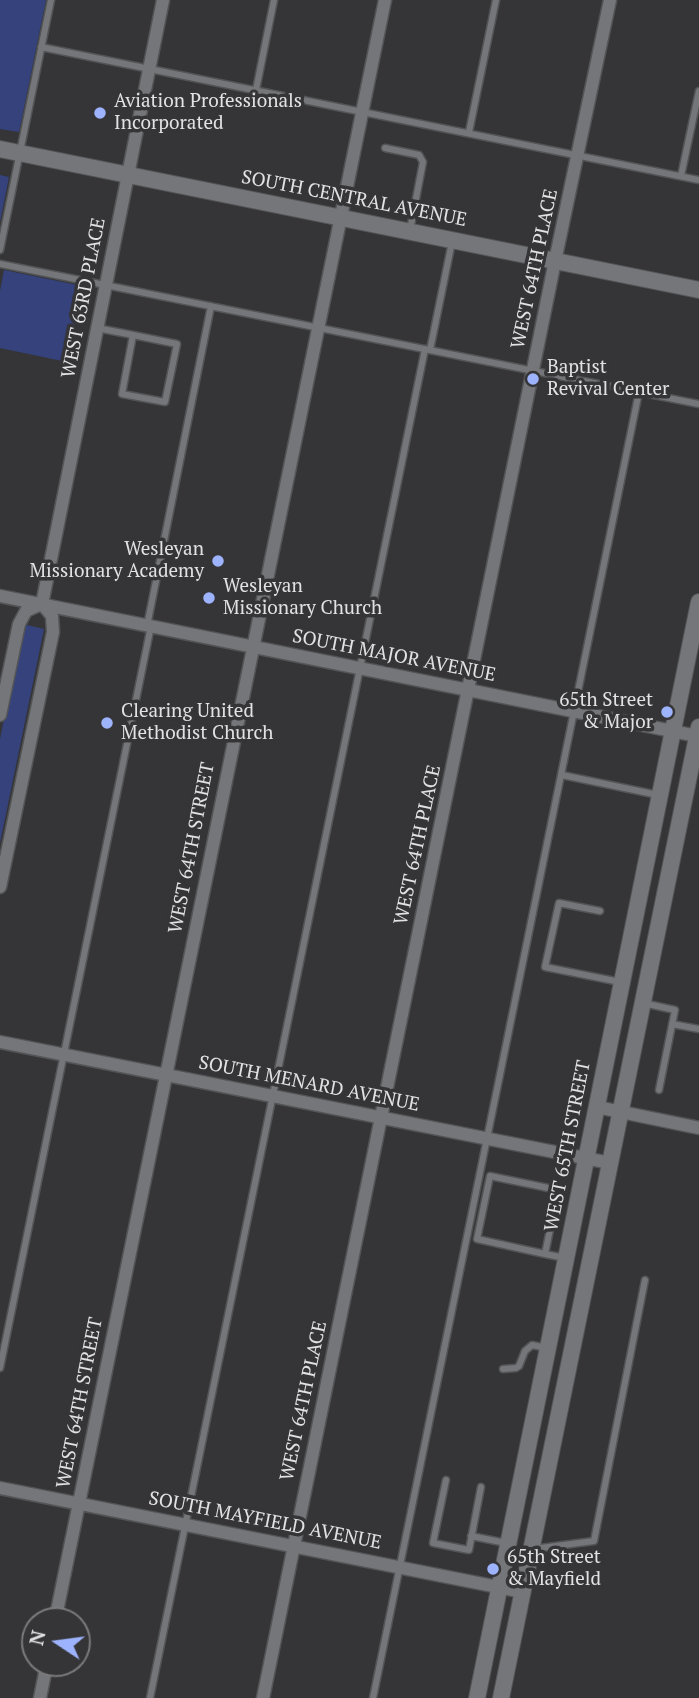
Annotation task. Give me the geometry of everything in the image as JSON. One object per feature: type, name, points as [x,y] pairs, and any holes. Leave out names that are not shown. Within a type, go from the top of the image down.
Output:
[{"type":"street","name":"WEST 63RD PLACE","points":[[0,887],[52,632],[52,616],[42,604],[163,0]]},
{"type":"street","name":"WEST 64TH STREET","points":[[58,1607],[385,0]]},
{"type":"street","name":"WEST 64TH PLACE","points":[[263,1698],[610,0]]},
{"type":"street","name":"SOUTH CENTRAL AVENUE","points":[[0,149],[699,290]]},
{"type":"street","name":"SOUTH MAJOR AVENUE","points":[[0,596],[574,712],[673,731],[698,732]]},
{"type":"street","name":"WEST 65TH STREET","points":[[477,1698],[673,731],[692,671],[699,603]]},
{"type":"street","points":[[0,715],[19,624],[26,611],[42,604]]},
{"type":"street","points":[[501,1698],[698,732]]},
{"type":"street","name":"SOUTH MENARD AVENUE","points":[[0,1042],[610,1163]]},
{"type":"street","points":[[597,1107],[699,1128]]},
{"type":"street","name":"SOUTH MAYFIELD AVENUE","points":[[0,1488],[523,1592]]},
{"type":"street","points":[[40,1698],[44,1677]]},
{"type":"lane","points":[[0,250],[51,0]]},
{"type":"lane","points":[[256,90],[274,0]]},
{"type":"lane","points":[[469,132],[496,0]]},
{"type":"lane","points":[[41,47],[699,180]]},
{"type":"lane","points":[[681,176],[699,91]]},
{"type":"lane","points":[[385,148],[419,155],[424,162],[409,232]]},
{"type":"lane","points":[[150,1698],[360,669],[453,241]]},
{"type":"lane","points":[[0,264],[699,404]]},
{"type":"lane","points":[[0,1368],[211,306]]},
{"type":"lane","points":[[97,328],[133,335],[177,344],[165,402],[122,394],[133,335]]},
{"type":"lane","points":[[373,1698],[639,392]]},
{"type":"lane","points":[[562,775],[660,795]]},
{"type":"lane","points":[[600,911],[559,902],[545,967],[622,982]]},
{"type":"lane","points":[[643,1003],[675,1010],[659,1090]]},
{"type":"lane","points":[[672,1024],[699,1029]]},
{"type":"lane","points":[[545,1254],[558,1190],[490,1176],[477,1239],[545,1254],[566,1258]]},
{"type":"lane","points":[[470,1219],[480,1222]]},
{"type":"lane","points":[[532,1549],[594,1541],[645,1280]]},
{"type":"lane","points":[[503,1368],[519,1366],[525,1351],[532,1345],[548,1348]]},
{"type":"lane","points":[[446,1480],[433,1543],[469,1550],[481,1487]]},
{"type":"lane","points":[[471,1536],[508,1544]]},
{"type":"shaded area","points":[[0,0],[46,0],[19,132],[0,129]]},
{"type":"shaded area","points":[[0,175],[9,177],[0,222]]},
{"type":"shaded area","points":[[4,270],[82,286],[67,362],[0,348],[0,291]]},
{"type":"shaded area","points":[[23,624],[44,629],[0,843],[0,739]]},
{"type":"place","name":"Aviation Professionals Incorporated","points":[[100,113]]},
{"type":"place","name":"Baptist Revival Center","points":[[533,379]]},
{"type":"place","name":"Wesleyan Missionary Academy","points":[[218,561]]},
{"type":"place","name":"Wesleyan Missionary Church","points":[[209,598]]},
{"type":"place","name":"65th Street & Major","points":[[667,712]]},
{"type":"place","name":"Clearing United Methodist Church","points":[[107,723]]},
{"type":"place","name":"65th Street & Mayfield","points":[[493,1569]]}]
